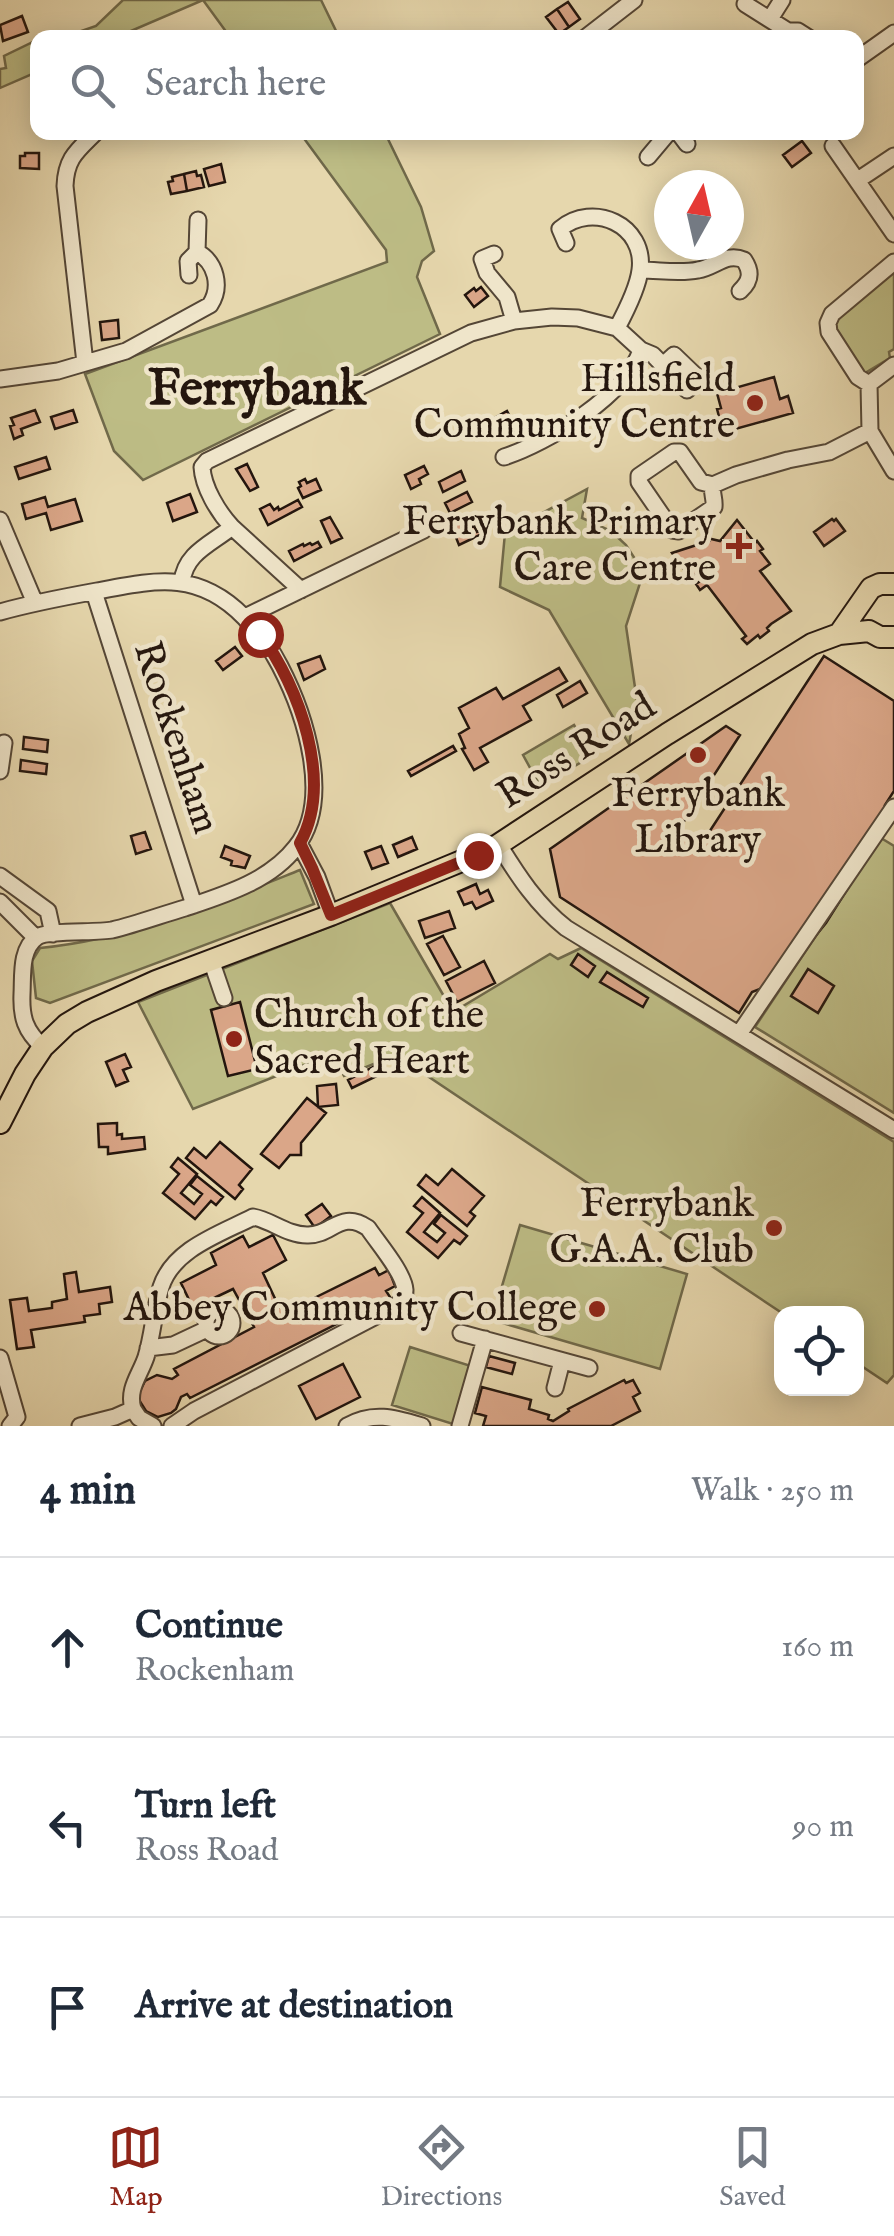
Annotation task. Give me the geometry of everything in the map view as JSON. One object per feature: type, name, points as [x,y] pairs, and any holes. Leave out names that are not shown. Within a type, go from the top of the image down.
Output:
[{"type":"main road","points":[[839,634],[871,588],[894,584]]},
{"type":"main road","points":[[861,604],[861,618],[870,631],[884,638],[894,637]]},
{"type":"main road","points":[[839,634],[870,631]]},
{"type":"main road","name":"Ross Road","points":[[1,1119],[43,1047],[67,1024],[96,1007],[499,845],[770,668],[839,634]]},
{"type":"street","points":[[595,30],[634,0]]},
{"type":"street","points":[[770,19],[782,0]]},
{"type":"street","points":[[745,4],[781,30]]},
{"type":"street","points":[[864,54],[894,33]]},
{"type":"street","points":[[84,363],[65,186],[66,168],[88,140]]},
{"type":"street","points":[[648,157],[663,140]]},
{"type":"street","points":[[834,146],[894,234]]},
{"type":"street","points":[[858,180],[894,156]]},
{"type":"street","points":[[566,243],[560,229],[588,216],[612,220],[630,234],[640,270],[617,328]]},
{"type":"street","points":[[189,275],[188,261],[198,252],[198,220]]},
{"type":"street","points":[[0,379],[58,372],[126,351],[210,304],[216,296],[216,282],[207,257],[198,252]]},
{"type":"street","points":[[494,254],[482,258],[487,273],[507,297],[514,321]]},
{"type":"street","points":[[640,270],[696,271],[738,256],[750,275],[748,284],[740,291]]},
{"type":"street","points":[[869,384],[858,377],[829,332],[828,323],[832,314],[894,262]]},
{"type":"street","points":[[301,590],[220,512],[203,478],[204,464],[471,333],[514,321],[578,318],[617,328],[663,365]]},
{"type":"street","points":[[504,457],[530,449],[587,412],[630,372],[641,350]]},
{"type":"street","points":[[894,364],[869,384],[870,431],[894,471]]},
{"type":"street","points":[[713,485],[714,506],[678,531],[672,530],[639,482],[639,476],[674,452],[680,452],[701,482],[713,485],[788,460],[829,452],[870,431]]},
{"type":"street","points":[[0,520],[34,603]]},
{"type":"street","points":[[182,582],[192,558],[232,527]]},
{"type":"street","points":[[244,618],[424,530]]},
{"type":"street","name":"Rockenham","points":[[0,612],[151,583],[182,582],[212,591],[266,642],[296,702],[313,770],[314,800],[300,843]]},
{"type":"street","name":"Rockenham","points":[[94,592],[194,905]]},
{"type":"street","points":[[0,771],[4,743]]},
{"type":"street","points":[[739,1034],[891,816]]},
{"type":"street","points":[[43,1047],[27,1030],[22,1013],[24,959],[36,938],[112,930],[194,905],[262,876],[300,843],[331,915]]},
{"type":"street","points":[[499,845],[528,890],[566,928],[894,1130]]},
{"type":"street","points":[[0,876],[48,911],[54,934]]},
{"type":"street","points":[[0,902],[36,938]]},
{"type":"street","points":[[211,960],[224,998]]},
{"type":"street","points":[[152,1426],[133,1409],[132,1390],[148,1348],[161,1287],[186,1252],[252,1218],[307,1235],[339,1222],[368,1228],[402,1278],[405,1290],[398,1305],[172,1426]]},
{"type":"street","points":[[148,1348],[174,1345],[207,1329]]},
{"type":"street","points":[[461,1332],[589,1368]]},
{"type":"street","points":[[460,1426],[485,1339]]},
{"type":"street","points":[[0,1358],[9,1421]]},
{"type":"street","points":[[555,1388],[562,1361]]},
{"type":"street","points":[[78,1408],[82,1426],[133,1409]]},
{"type":"street","points":[[347,1426],[374,1416],[422,1426]]},
{"type":"shaded area","points":[[123,0],[203,0],[133,30],[84,30],[96,26]]},
{"type":"shaded area","points":[[203,0],[321,0],[336,30],[225,30]]},
{"type":"shaded area","points":[[30,43],[30,75],[0,88],[0,69],[6,68],[4,56]]},
{"type":"shaded area","points":[[305,140],[388,140],[421,207],[434,251],[422,261],[417,277],[440,334],[143,480],[114,451],[85,374],[387,262],[386,250]]},
{"type":"shaded area","points":[[894,266],[894,349],[889,352],[890,358],[865,373],[857,370],[836,338],[833,319]]},
{"type":"shaded area","points":[[587,489],[582,518],[611,531],[626,545],[637,562],[641,580],[626,626],[637,701],[629,744],[549,610],[500,587],[505,533]]},
{"type":"shaded area","points":[[574,725],[592,756],[540,786],[523,755]]},
{"type":"shaded area","points":[[881,838],[894,846],[894,1113],[755,1027]]},
{"type":"shaded area","points":[[300,870],[314,904],[50,1003],[36,998],[32,961],[40,948],[140,928]]},
{"type":"shaded area","points":[[390,903],[453,1012],[550,954],[558,959],[581,948],[894,1142],[894,1375],[887,1383],[864,1368],[864,1306],[774,1308],[396,1055],[344,1076],[332,1054],[193,1109],[138,1002]]},
{"type":"shaded area","points":[[520,1225],[687,1274],[660,1369],[492,1320]]},
{"type":"shaded area","points":[[410,1347],[471,1366],[453,1424],[392,1405]]},
{"type":"building","points":[[568,2],[580,19],[569,27],[557,9]]},
{"type":"building","points":[[557,9],[569,27],[556,30],[546,17]]},
{"type":"building","points":[[22,16],[28,32],[3,41],[0,25]]},
{"type":"building","points":[[802,141],[811,153],[792,167],[783,155]]},
{"type":"building","points":[[39,153],[39,169],[20,168],[20,156]]},
{"type":"building","points":[[221,164],[225,182],[209,186],[204,169]]},
{"type":"building","points":[[196,171],[204,187],[187,191],[184,174]]},
{"type":"building","points":[[184,174],[187,191],[171,194],[168,182]]},
{"type":"building","points":[[481,287],[488,296],[474,307],[465,295]]},
{"type":"building","points":[[118,320],[119,338],[102,340],[100,322]]},
{"type":"building","name":"Hillsfield Community Centre","points":[[774,377],[780,399],[788,396],[793,413],[728,431],[726,423],[721,424],[717,393]]},
{"type":"building","points":[[35,410],[40,422],[21,429],[23,435],[14,439],[11,418]]},
{"type":"building","points":[[73,410],[77,422],[55,429],[51,417]]},
{"type":"building","points":[[507,411],[518,431],[511,435],[507,426],[498,431],[491,420]]},
{"type":"building","points":[[46,457],[50,469],[19,479],[15,467]]},
{"type":"building","points":[[247,464],[258,487],[250,491],[236,469]]},
{"type":"building","points":[[424,466],[428,474],[411,489],[405,475]]},
{"type":"building","points":[[461,471],[465,481],[443,492],[439,482]]},
{"type":"building","points":[[305,479],[307,483],[316,479],[321,490],[303,498],[298,488]]},
{"type":"building","points":[[467,492],[472,502],[450,513],[445,503]]},
{"type":"building","points":[[190,494],[197,512],[173,521],[167,503]]},
{"type":"building","points":[[45,497],[48,507],[75,499],[82,521],[51,530],[46,513],[26,519],[22,504]]},
{"type":"building","points":[[298,500],[302,507],[268,525],[260,509],[270,504],[279,510]]},
{"type":"building","points":[[475,513],[484,519],[457,534],[453,524]]},
{"type":"building","points":[[330,517],[342,538],[331,543],[321,521]]},
{"type":"building","points":[[832,519],[845,531],[824,546],[814,532]]},
{"type":"building","points":[[737,520],[763,549],[760,551],[770,564],[760,571],[791,611],[747,644],[742,639],[746,636],[707,585],[700,590],[696,584],[703,579],[698,573],[690,578],[672,553],[709,541],[707,538],[720,541]]},
{"type":"building","points":[[474,526],[477,532],[484,533],[459,545],[455,535]]},
{"type":"building","points":[[318,542],[321,547],[294,561],[289,551]]},
{"type":"building","points":[[235,647],[242,656],[223,670],[216,661]]},
{"type":"building","points":[[320,656],[325,669],[304,680],[298,664]]},
{"type":"building","points":[[824,656],[894,701],[894,791],[855,877],[826,923],[770,985],[752,992],[739,1013],[560,897],[550,849],[726,726],[740,735],[679,829],[702,843]]},
{"type":"building","points":[[559,668],[567,681],[523,706],[531,720],[480,748],[488,762],[474,770],[462,749],[465,748],[459,734],[469,728],[459,708],[496,688],[503,699]]},
{"type":"building","points":[[580,681],[587,693],[563,707],[557,695]]},
{"type":"building","points":[[24,737],[48,740],[47,752],[23,749]]},
{"type":"building","points":[[453,746],[456,751],[411,776],[408,771]]},
{"type":"building","points":[[21,760],[47,764],[46,774],[20,771]]},
{"type":"building","points":[[145,832],[151,849],[136,854],[131,836]]},
{"type":"building","points":[[412,837],[417,849],[398,857],[393,845]]},
{"type":"building","points":[[225,846],[250,856],[245,868],[231,865],[232,861],[221,857]]},
{"type":"building","points":[[381,846],[388,863],[372,869],[365,852]]},
{"type":"building","points":[[476,884],[480,894],[488,890],[493,901],[476,909],[472,902],[464,905],[458,892]]},
{"type":"building","points":[[449,911],[455,928],[425,938],[419,921]]},
{"type":"building","points":[[443,936],[460,967],[444,975],[427,944]]},
{"type":"building","points":[[578,954],[595,966],[588,977],[571,965]]},
{"type":"building","points":[[484,961],[495,983],[457,1002],[446,981]]},
{"type":"building","points":[[808,969],[834,986],[818,1013],[791,996]]},
{"type":"building","points":[[607,972],[648,998],[643,1007],[600,982]]},
{"type":"building","name":"Church of the Sacred Heart","points":[[240,1002],[257,1069],[228,1076],[211,1010]]},
{"type":"building","points":[[125,1054],[131,1067],[123,1070],[128,1081],[116,1086],[106,1062]]},
{"type":"building","points":[[375,1066],[379,1075],[352,1088],[348,1080]]},
{"type":"building","points":[[336,1084],[338,1105],[318,1107],[317,1086]]},
{"type":"building","points":[[307,1098],[326,1113],[301,1143],[301,1155],[290,1155],[279,1168],[261,1154]]},
{"type":"building","points":[[117,1123],[117,1135],[122,1134],[122,1139],[144,1137],[145,1149],[108,1154],[108,1147],[99,1147],[98,1124]]},
{"type":"building","points":[[220,1142],[252,1169],[239,1185],[243,1189],[235,1199],[186,1158],[194,1148],[206,1158]]},
{"type":"building","points":[[178,1158],[197,1174],[181,1193],[194,1204],[202,1194],[190,1185],[197,1176],[223,1197],[216,1205],[211,1201],[195,1219],[163,1193],[179,1174],[171,1167]]},
{"type":"building","points":[[452,1169],[484,1196],[470,1212],[475,1216],[467,1226],[418,1185],[426,1175],[438,1185]]},
{"type":"building","points":[[422,1197],[440,1213],[424,1232],[437,1242],[445,1233],[434,1224],[441,1215],[467,1236],[460,1244],[454,1240],[438,1258],[407,1232],[423,1213],[414,1206]]},
{"type":"building","points":[[322,1204],[331,1216],[315,1228],[306,1215]]},
{"type":"building","points":[[273,1235],[286,1260],[263,1273],[279,1307],[288,1303],[292,1309],[375,1268],[379,1275],[389,1270],[395,1286],[386,1291],[390,1297],[190,1398],[187,1394],[181,1397],[171,1413],[158,1417],[146,1411],[139,1400],[145,1381],[157,1375],[172,1379],[178,1375],[174,1369],[254,1327],[233,1289],[193,1308],[181,1283],[216,1265],[211,1253],[243,1236],[249,1247]]},
{"type":"building","points":[[76,1272],[79,1292],[110,1287],[112,1302],[99,1304],[100,1314],[84,1316],[85,1322],[31,1330],[34,1347],[17,1349],[10,1300],[27,1298],[29,1311],[52,1308],[52,1302],[67,1299],[64,1274]]},
{"type":"building","points":[[489,1356],[515,1363],[512,1374],[486,1367]]},
{"type":"building","points":[[343,1364],[360,1397],[316,1419],[299,1386]]},
{"type":"building","points":[[624,1380],[633,1380],[640,1393],[633,1397],[640,1411],[611,1426],[483,1426],[486,1416],[475,1413],[482,1387],[531,1400],[529,1409],[549,1415],[548,1419],[553,1421]]},
{"type":"place","name":"Hillsfield Community Centre","points":[[755,403]]},
{"type":"place","name":"Ferrybank Primary Care Centre","points":[[739,546]]},
{"type":"place","name":"Ferrybank Library","points":[[698,755]]},
{"type":"place","name":"Church of the Sacred Heart","points":[[234,1039]]},
{"type":"place","name":"Ferrybank G.A.A. Club","points":[[774,1228]]},
{"type":"place","name":"Abbey Community College","points":[[597,1309]]},
{"type":"district","name":"Ferrybank","points":[[257,390]]},
{"type":"route","points":[[260,634],[287,680],[306,733],[314,800],[300,843],[331,915],[478,855]]}]
